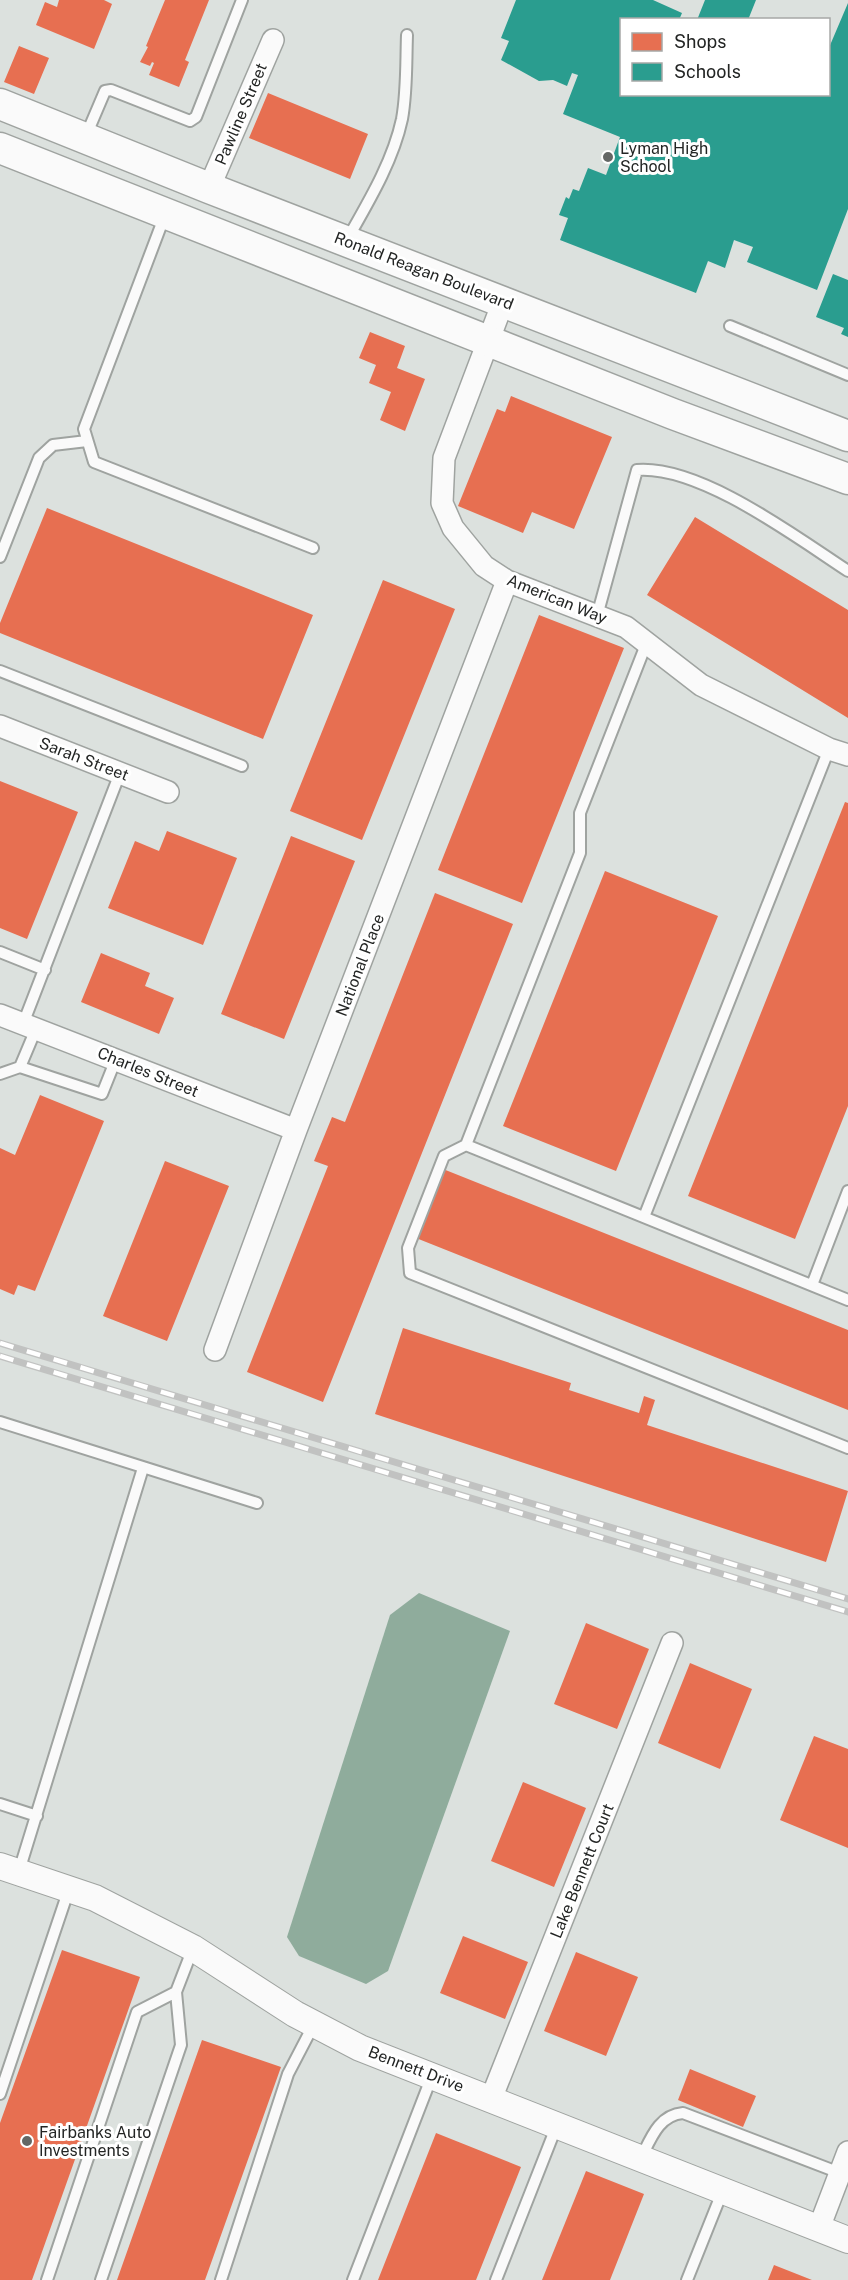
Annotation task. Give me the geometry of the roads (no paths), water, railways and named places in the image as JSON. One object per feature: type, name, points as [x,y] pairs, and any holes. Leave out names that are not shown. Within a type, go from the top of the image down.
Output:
[{"type":"main road","name":"Ronald Reagan Boulevard","points":[[0,104],[209,188],[848,436]]},
{"type":"main road","points":[[0,148],[488,341],[848,479]]},
{"type":"street","name":"Pawline Street","points":[[209,188],[273,40]]},
{"type":"street","name":"American Way","points":[[503,302],[444,458],[442,503],[453,528],[484,566],[507,581],[626,627],[701,685],[838,752]]},
{"type":"street","name":"National Place","points":[[215,1350],[296,1131],[507,581]]},
{"type":"street","name":"Sarah Street","points":[[0,726],[168,792]]},
{"type":"street","name":"Charles Street","points":[[0,1015],[296,1131]]},
{"type":"street","name":"Lake Bennett Court","points":[[491,2099],[672,1643]]},
{"type":"street","name":"Bennett Drive","points":[[10,1869],[95,1898],[194,1948],[314,2024],[360,2048],[848,2240]]},
{"type":"street","points":[[819,2228],[848,2152]]},
{"type":"lane","points":[[84,138],[105,91],[111,90],[190,121],[196,117],[242,0]]},
{"type":"lane","points":[[346,241],[376,187],[402,120],[406,86],[407,35]]},
{"type":"lane","points":[[165,214],[84,429],[93,462],[313,548]]},
{"type":"lane","points":[[730,326],[848,375]]},
{"type":"lane","points":[[0,557],[39,458],[53,445],[87,441]]},
{"type":"lane","points":[[597,615],[637,470],[649,469],[698,481],[755,512],[848,572]]},
{"type":"lane","points":[[647,642],[580,813],[580,853],[466,1145],[444,1156],[408,1248],[410,1273],[848,1448]]},
{"type":"lane","points":[[0,671],[242,766]]},
{"type":"lane","points":[[644,1217],[838,752]]},
{"type":"lane","points":[[20,1067],[45,970],[120,773]]},
{"type":"lane","points":[[0,952],[45,970]]},
{"type":"lane","points":[[0,1074],[20,1067],[102,1094],[117,1059]]},
{"type":"lane","points":[[466,1145],[848,1300]]},
{"type":"lane","points":[[812,1285],[848,1191]]},
{"type":"lane","points":[[0,1422],[257,1503]]},
{"type":"lane","points":[[10,1869],[37,1816],[143,1468]]},
{"type":"lane","points":[[0,1804],[37,1816]]},
{"type":"lane","points":[[0,2094],[69,1889]]},
{"type":"lane","points":[[101,2280],[181,2045],[176,1992],[194,1948]]},
{"type":"lane","points":[[46,2280],[137,2012],[176,1992]]},
{"type":"lane","points":[[221,2280],[288,2073],[314,2024]]},
{"type":"lane","points":[[353,2280],[432,2076]]},
{"type":"lane","points":[[641,2158],[664,2119],[672,2114],[683,2113],[840,2173]]},
{"type":"lane","points":[[496,2280],[557,2125]]},
{"type":"lane","points":[[687,2280],[723,2190]]},
{"type":"railway","points":[[0,1343],[848,1599]]},
{"type":"railway","points":[[0,1356],[848,1612]]},
{"type":"place","name":"Lyman High School","points":[[608,157]]},
{"type":"place","name":"Fairbanks Auto Investments","points":[[27,2141]]}]
